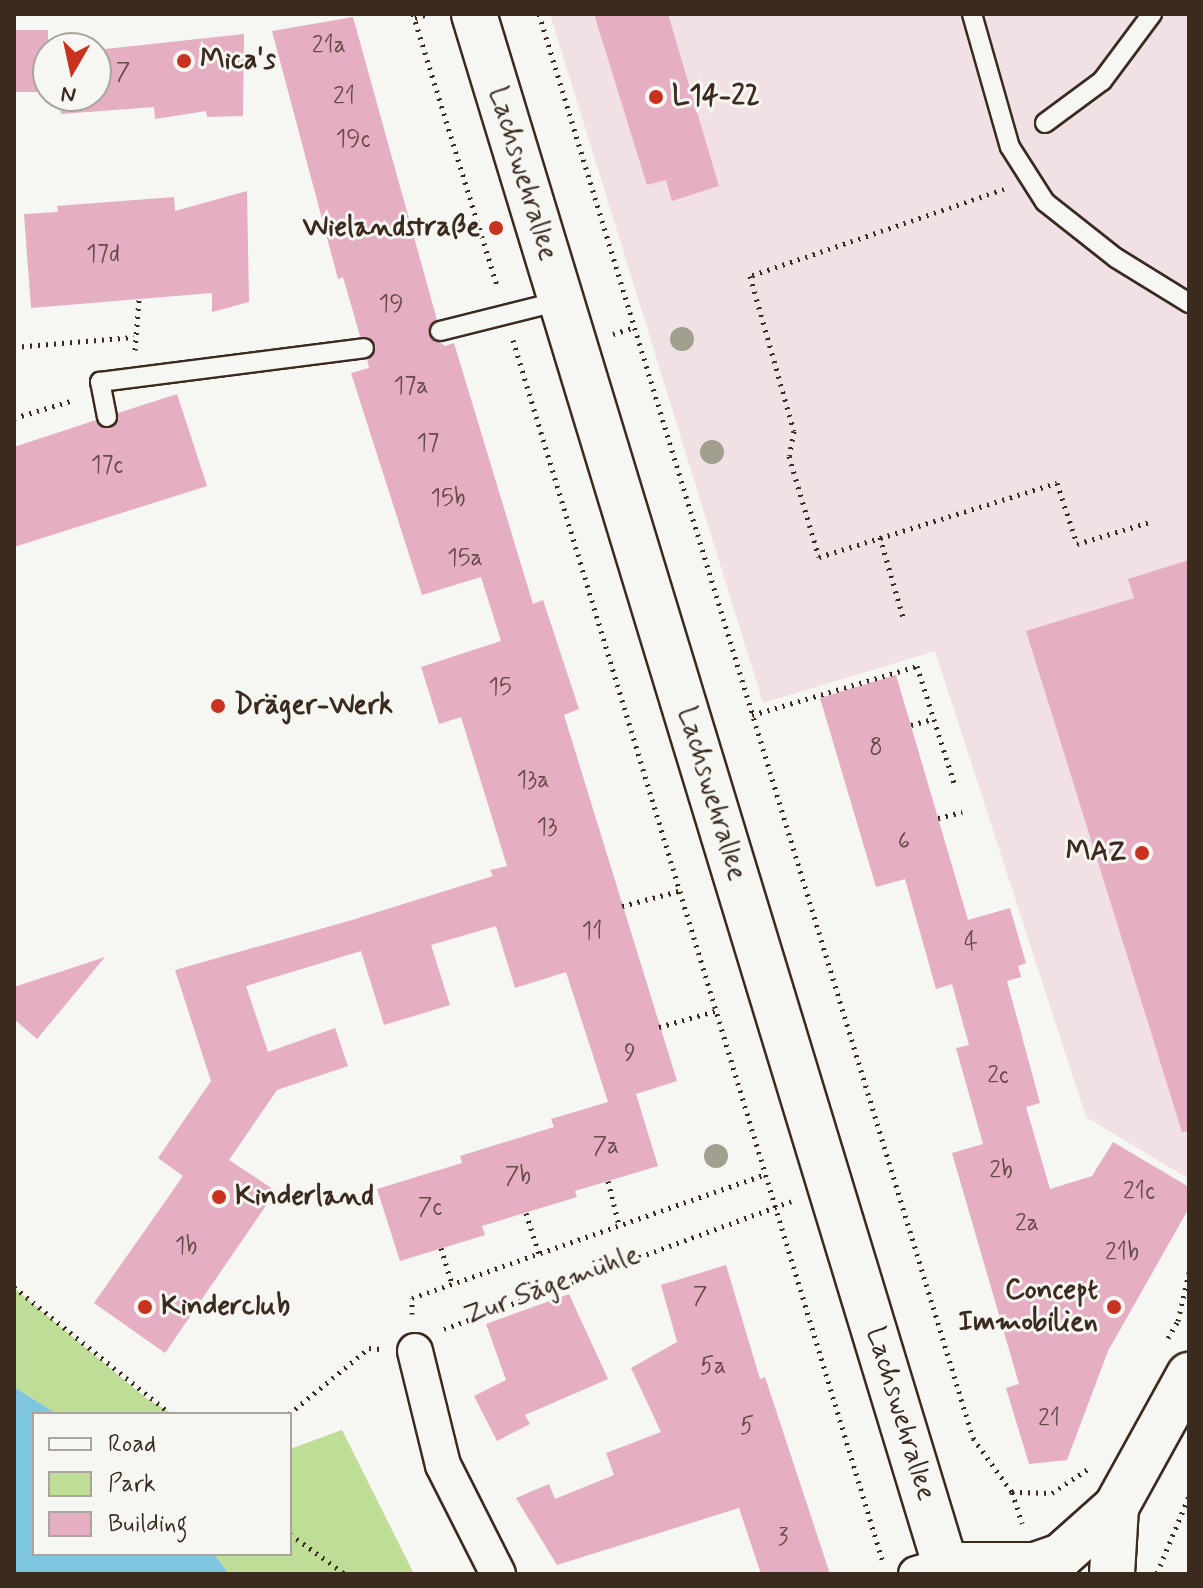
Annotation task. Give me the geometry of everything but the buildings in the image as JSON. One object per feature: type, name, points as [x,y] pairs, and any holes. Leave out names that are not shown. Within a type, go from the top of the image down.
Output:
[{"type":"main road","name":"Lachswehrallee","points":[[474,14],[832,1188],[937,1571]]},
{"type":"main road","points":[[1112,1574],[1116,1507],[1176,1361]]},
{"type":"main road","points":[[937,1571],[1035,1565],[1061,1556],[1116,1507]]},
{"type":"street","points":[[415,1351],[443,1465],[498,1574]]},
{"type":"lane","points":[[972,14],[1010,147],[1045,202],[1116,258],[1189,303]]},
{"type":"lane","points":[[1045,123],[1102,81],[1152,14]]},
{"type":"lane","points":[[440,331],[560,301]]},
{"type":"lane","points":[[107,417],[98,392],[100,382],[364,348]]},
{"type":"path","points":[[428,14],[414,16],[887,1574]]},
{"type":"path","points":[[539,14],[973,1438],[1012,1492],[1052,1493],[1094,1465]]},
{"type":"path","points":[[1028,175],[993,195],[750,276],[794,431],[789,456],[819,557],[1057,483],[1077,544],[1153,521]]},
{"type":"path","points":[[137,375],[134,337],[139,299]]},
{"type":"path","points":[[14,347],[134,337]]},
{"type":"path","points":[[14,418],[98,392]]},
{"type":"path","points":[[880,537],[903,617]]},
{"type":"path","points":[[752,715],[917,666],[955,786]]},
{"type":"path","points":[[911,725],[934,719]]},
{"type":"path","points":[[938,818],[962,812]]},
{"type":"path","points":[[622,906],[679,891]]},
{"type":"path","points":[[659,1027],[715,1011]]},
{"type":"path","points":[[291,1412],[369,1348],[415,1351],[412,1298],[764,1175]]},
{"type":"path","points":[[608,1181],[619,1225]]},
{"type":"path","name":"Zur Sägemühle","points":[[415,1351],[452,1323],[773,1206],[832,1188]]},
{"type":"path","points":[[526,1213],[539,1254]]},
{"type":"path","points":[[441,1248],[452,1284]]},
{"type":"path","points":[[1176,1361],[1178,1321],[1189,1272]]},
{"type":"path","points":[[14,1287],[169,1412]]},
{"type":"path","points":[[1156,1574],[1189,1496]]},
{"type":"path","points":[[292,1535],[345,1574]]},
{"type":"shaded area","points":[[550,14],[1189,14],[1189,1179],[1086,1117],[935,651],[763,703]]},
{"type":"green space","points":[[14,1288],[146,1398],[170,1412],[54,1412],[14,1387]]},
{"type":"green space","points":[[342,1430],[414,1574],[229,1574],[216,1556],[292,1556],[292,1448]]},
{"type":"water","points":[[14,1387],[54,1412],[32,1412],[32,1556],[216,1556],[229,1574],[14,1574]]},
{"type":"place","name":"Mica's","points":[[184,61]]},
{"type":"place","name":"L14-22","points":[[656,97]]},
{"type":"place","name":"Wielandstraße","points":[[496,228]]},
{"type":"place","name":"Dräger-Werk","points":[[218,706]]},
{"type":"place","name":"MAZ","points":[[1142,853]]},
{"type":"place","name":"Kinderland","points":[[219,1197]]},
{"type":"place","name":"Kinderclub","points":[[145,1307]]},
{"type":"place","name":"Concept Immobilien","points":[[1114,1307]]}]
